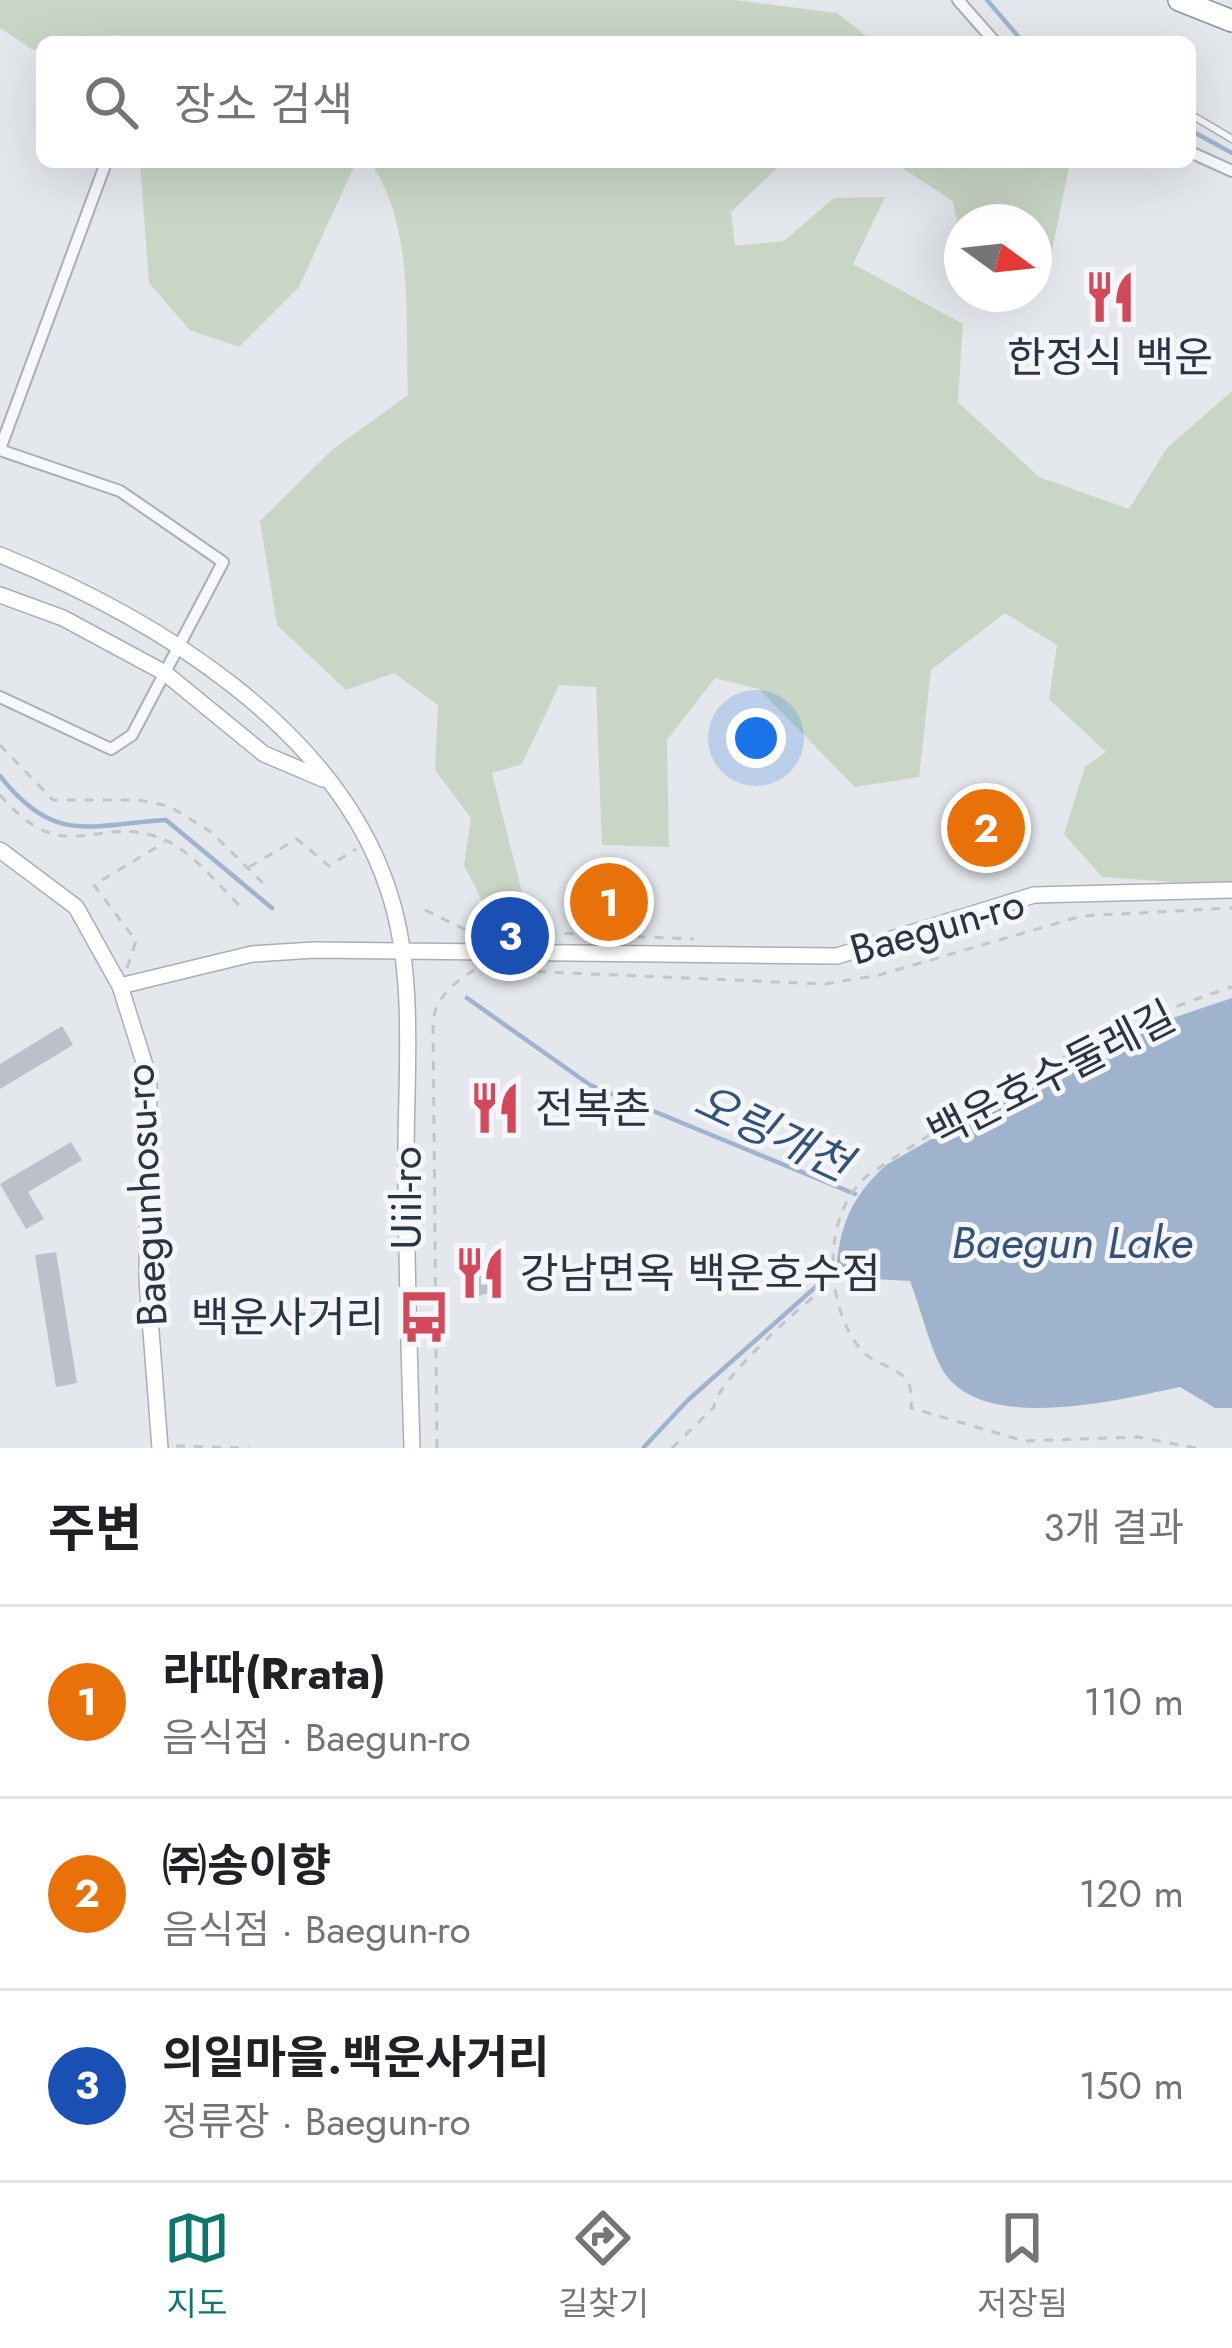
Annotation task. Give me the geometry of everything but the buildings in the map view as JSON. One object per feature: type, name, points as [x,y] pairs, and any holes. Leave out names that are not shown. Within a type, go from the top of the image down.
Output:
[{"type":"highway","points":[[1179,0],[1232,21]]},
{"type":"main road","points":[[0,555],[106,601],[181,647],[296,739],[369,842],[391,895],[398,948]]},
{"type":"main road","points":[[0,595],[94,634],[165,674],[264,754],[323,779]]},
{"type":"main road","points":[[94,634],[120,627],[106,601]]},
{"type":"main road","name":"Baegunhosu-ro","points":[[0,850],[76,907],[120,986],[149,1078],[147,1279],[160,1447]]},
{"type":"main road","name":"Baegun-ro","points":[[120,986],[252,954],[398,948],[837,956],[1034,895],[1232,890]]},
{"type":"main road","name":"Uiil-ro","points":[[398,948],[406,1023],[412,1448]]},
{"type":"street","points":[[958,0],[989,36]]},
{"type":"street","points":[[1196,155],[1232,171]]},
{"type":"street","points":[[0,697],[111,749],[132,735],[223,562],[121,491],[0,450],[104,168]]},
{"type":"lane","points":[[1196,118],[1232,139]]},
{"type":"path","points":[[0,745],[52,800],[137,800],[169,806],[211,832],[269,889]]},
{"type":"path","points":[[0,795],[42,833],[63,838],[142,835],[167,841],[244,910]]},
{"type":"path","points":[[247,868],[297,839],[328,866],[369,842]]},
{"type":"path","points":[[120,986],[136,941],[94,885],[167,841]]},
{"type":"path","points":[[425,910],[464,929],[696,939]]},
{"type":"path","name":"백운호수둘레길","points":[[1196,1448],[1138,1437],[1024,1441],[911,1408],[911,1389],[890,1362],[868,1357],[856,1343],[834,1283],[834,1246],[854,1187],[868,1175],[965,1113],[1101,1039],[1232,987]]},
{"type":"path","points":[[434,1008],[437,1448]]},
{"type":"path","points":[[673,1448],[714,1407],[714,1397],[731,1375],[834,1283]]},
{"type":"path","points":[[160,1447],[249,1448]]},
{"type":"green space","points":[[0,0],[735,0],[837,13],[866,36],[36,36],[33,50],[0,28]]},
{"type":"green space","points":[[140,168],[353,168],[299,287],[239,347],[190,330],[149,283]]},
{"type":"green space","points":[[373,168],[777,168],[731,212],[735,246],[784,241],[834,198],[885,197],[853,264],[963,324],[958,402],[1039,477],[1129,509],[1167,448],[1232,391],[1232,886],[1102,877],[1064,834],[1085,767],[1106,752],[1049,699],[1057,645],[1005,613],[931,670],[919,777],[855,787],[759,689],[715,678],[667,740],[669,847],[602,845],[596,687],[559,685],[522,764],[492,773],[525,904],[488,912],[464,865],[471,818],[435,770],[438,705],[394,673],[346,690],[277,625],[260,521],[332,450],[408,395],[405,274],[384,187]]},
{"type":"green space","points":[[902,168],[1069,168],[1052,250],[1052,204],[954,204]]},
{"type":"water","name":"Baegun Lake","points":[[1232,998],[1232,1408],[1215,1408],[1180,1387],[1052,1408],[987,1401],[961,1389],[942,1369],[910,1281],[836,1277],[848,1215],[886,1165],[1101,1042]]},
{"type":"waterway","points":[[987,0],[1018,36]]},
{"type":"waterway","points":[[1196,133],[1232,153]]},
{"type":"waterway","name":"오링개천","points":[[0,776],[19,798],[56,822],[93,826],[166,820],[272,908]]},
{"type":"waterway","name":"오링개천","points":[[467,998],[590,1085],[855,1194]]},
{"type":"waterway","points":[[644,1447],[688,1400],[837,1268]]},
{"type":"place","name":"한정식 백운","points":[[1110,297]]},
{"type":"place","name":"㈜송이향","points":[[986,828]]},
{"type":"place","name":"라따(Rrata)","points":[[609,902]]},
{"type":"place","name":"의일마을.백운사거리","points":[[510,936]]},
{"type":"place","name":"전복촌","points":[[495,1108]]},
{"type":"place","name":"강남면옥 백운호수점","points":[[480,1273]]},
{"type":"place","name":"백운사거리","points":[[424,1317]]}]
